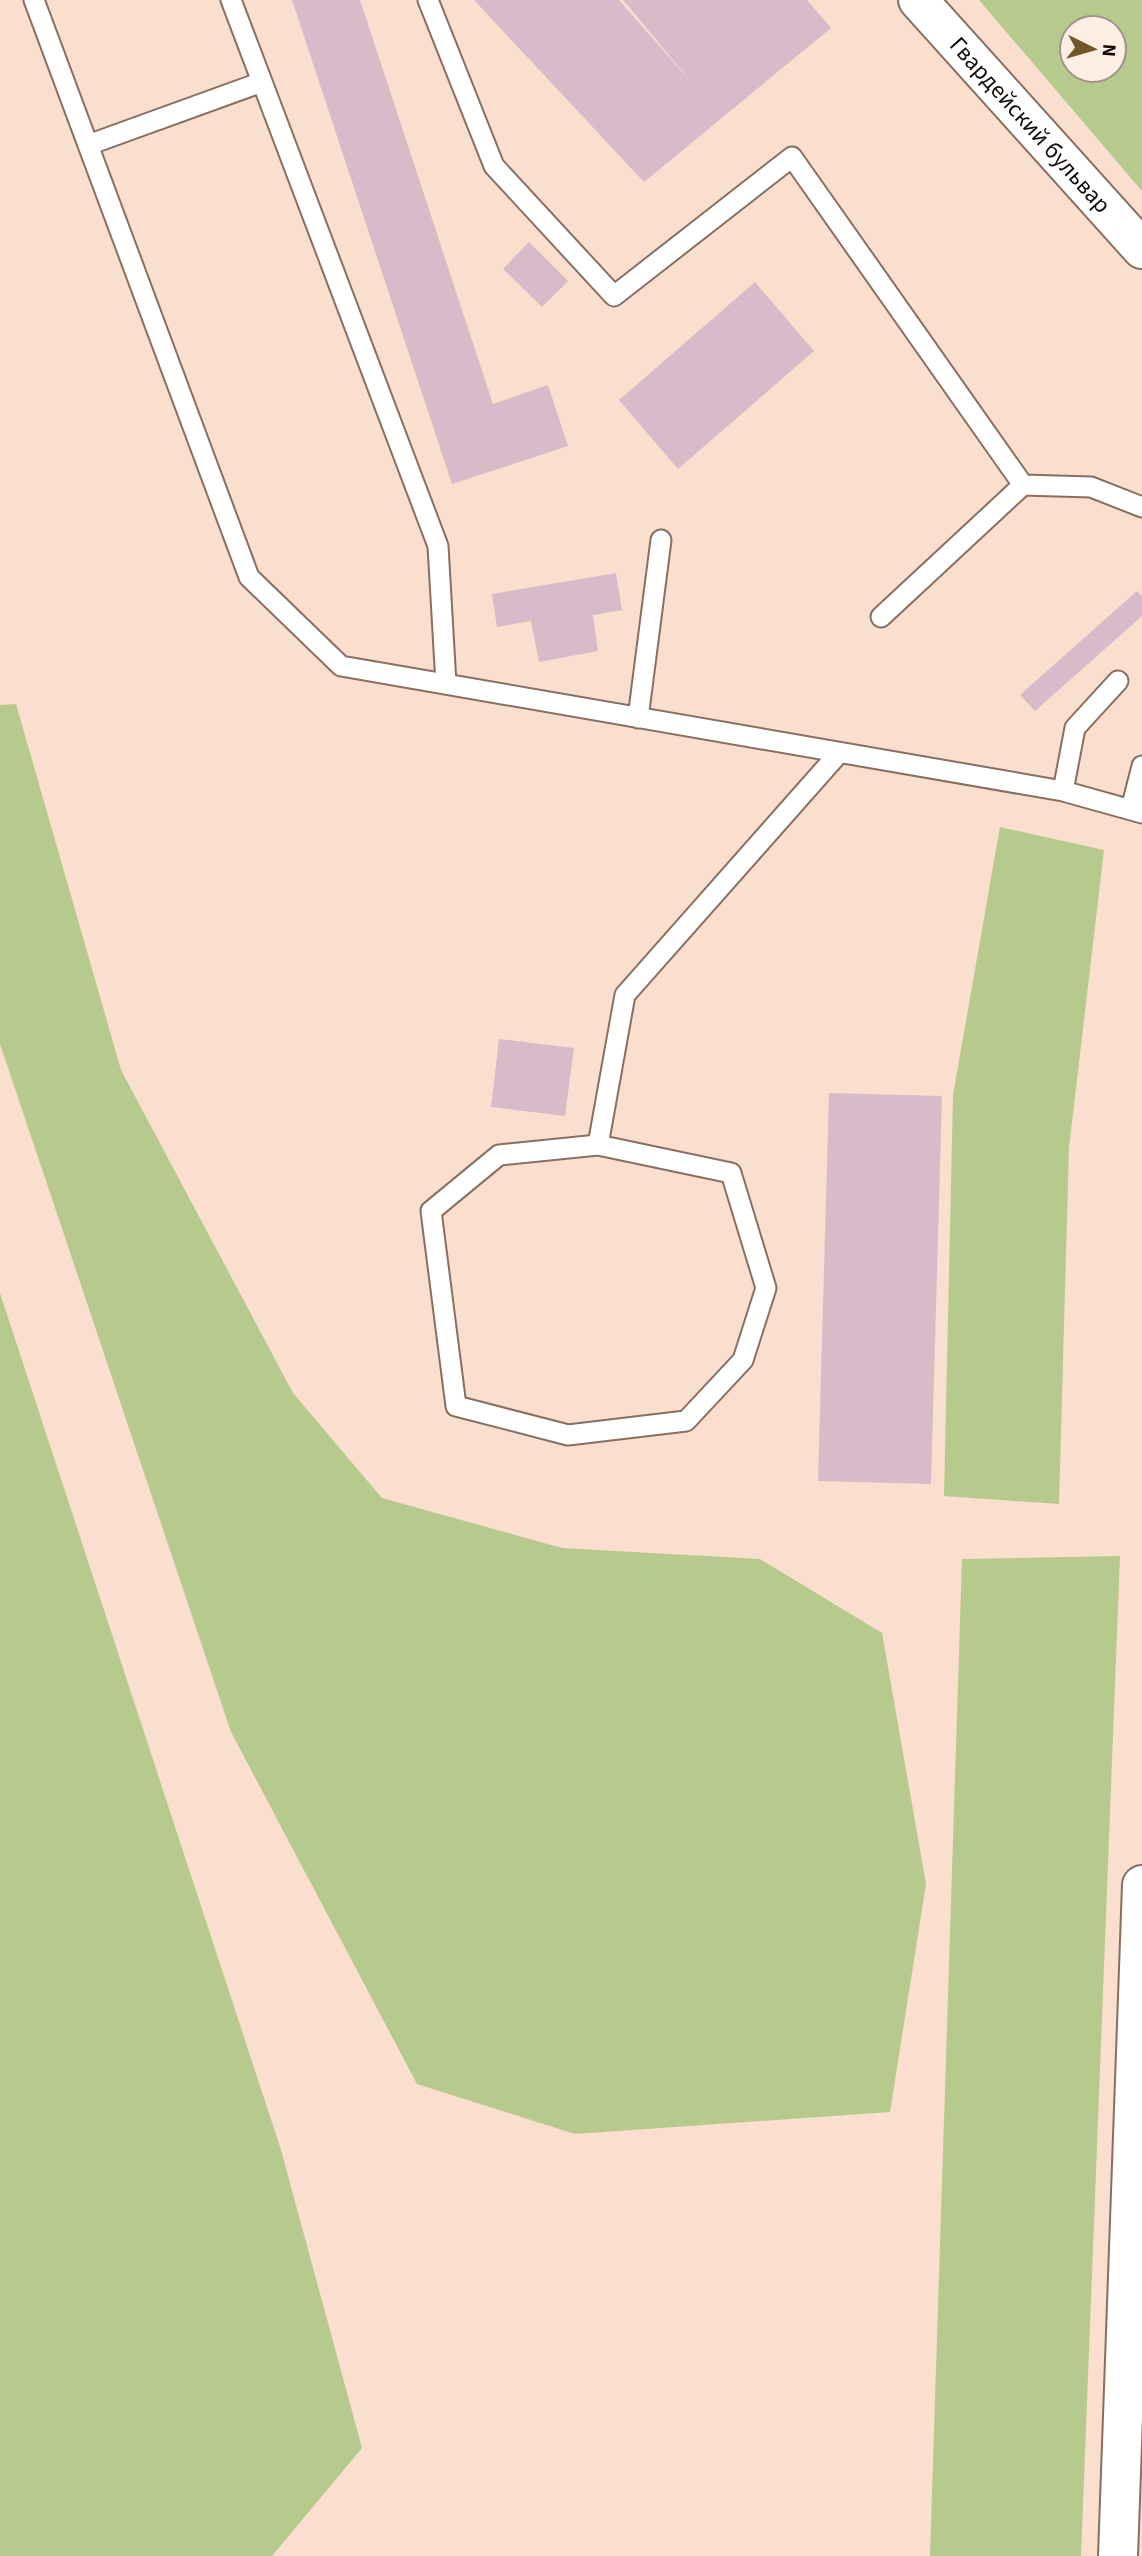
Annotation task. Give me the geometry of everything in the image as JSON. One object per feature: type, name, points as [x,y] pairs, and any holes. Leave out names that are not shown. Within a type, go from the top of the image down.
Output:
[{"type":"street","name":"Гвардейский бульвар","points":[[918,0],[1142,249]]},
{"type":"street","points":[[1118,2556],[1135,2283],[1142,1885]]},
{"type":"lane","points":[[34,0],[249,577],[341,666],[1063,791],[1137,811],[1142,766]]},
{"type":"lane","points":[[230,0],[438,546],[446,684]]},
{"type":"lane","points":[[428,0],[494,166],[614,296],[792,157],[1023,485]]},
{"type":"lane","points":[[88,145],[262,82]]},
{"type":"lane","points":[[881,617],[1023,485],[1091,487],[1142,507]]},
{"type":"lane","points":[[638,718],[660,540]]},
{"type":"lane","points":[[1063,791],[1075,728],[1118,681]]},
{"type":"lane","points":[[598,1145],[625,995],[839,753]]},
{"type":"lane","points":[[598,1145],[731,1173],[766,1288],[743,1360],[686,1422],[568,1435],[456,1406],[430,1211],[499,1155],[598,1145]]},
{"type":"green space","points":[[979,0],[1142,0],[1142,191]]},
{"type":"green space","points":[[16,704],[121,1070],[293,1393],[382,1498],[562,1548],[760,1559],[882,1633],[926,1884],[890,2112],[575,2134],[417,2084],[231,1732],[0,1044],[0,705]]},
{"type":"green space","points":[[1000,827],[1104,850],[1069,1148],[1059,1504],[944,1496],[953,1095]]},
{"type":"green space","points":[[0,1293],[281,2150],[362,2448],[272,2556],[0,2556]]},
{"type":"green space","points":[[1120,1556],[1081,2556],[930,2556],[962,1559]]},
{"type":"building","points":[[292,0],[360,0],[493,404],[548,385],[568,446],[452,484]]},
{"type":"building","points":[[474,0],[619,0],[693,84],[623,0],[807,0],[831,28],[644,182]]},
{"type":"building","points":[[529,242],[568,281],[542,307],[503,269]]},
{"type":"building","points":[[755,282],[814,351],[678,469],[619,400]]},
{"type":"building","points":[[616,573],[622,610],[593,615],[598,651],[539,662],[531,621],[497,627],[492,594]]},
{"type":"building","points":[[1137,591],[1142,596],[1142,616],[1035,711],[1020,695]]},
{"type":"building","points":[[499,1039],[574,1048],[565,1116],[491,1107]]},
{"type":"building","points":[[829,1093],[942,1096],[931,1484],[818,1481]]}]
